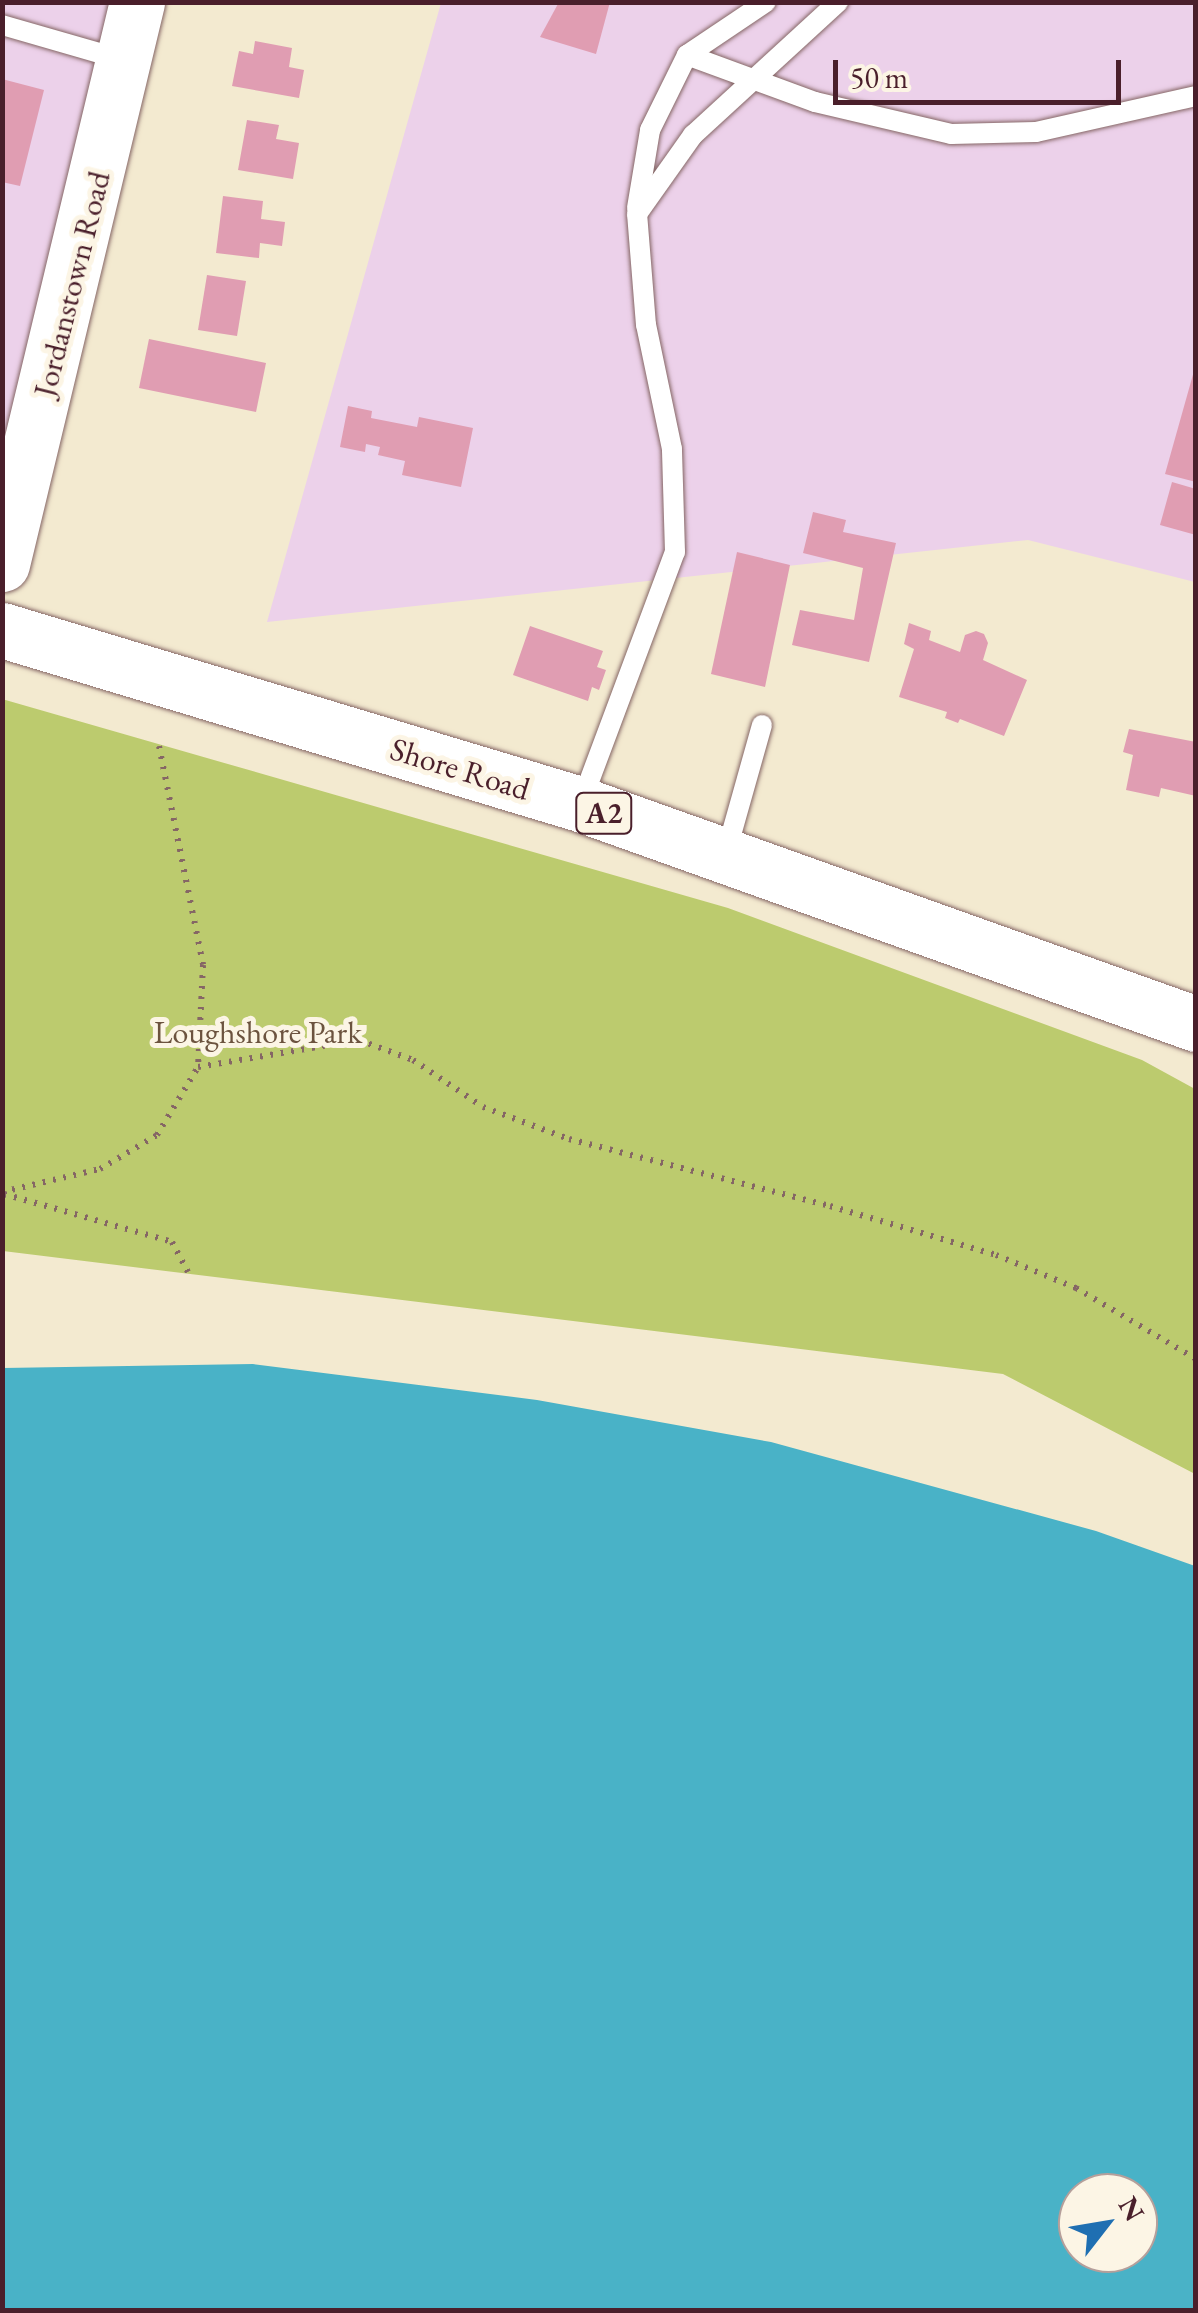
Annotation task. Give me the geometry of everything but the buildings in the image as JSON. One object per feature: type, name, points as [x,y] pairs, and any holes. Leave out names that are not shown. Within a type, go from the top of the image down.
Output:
[{"type":"main road","name":"Jordanstown Road","points":[[2,564],[137,2]]},
{"type":"main road","name":"Shore Road","points":[[2,630],[580,804],[1196,1024]]},
{"type":"lane","points":[[580,804],[675,552],[672,449],[646,325],[636,214],[650,130],[687,55],[766,2]]},
{"type":"lane","points":[[636,214],[693,135],[838,2]]},
{"type":"lane","points":[[2,24],[124,61]]},
{"type":"lane","points":[[687,55],[815,102],[952,134],[1036,132],[1196,96]]},
{"type":"lane","points":[[726,855],[762,725]]},
{"type":"path","points":[[2,1193],[100,1169],[156,1136],[198,1067],[204,965],[159,746]]},
{"type":"path","points":[[198,1067],[359,1040],[413,1060],[483,1107],[569,1138],[830,1206],[996,1255],[1076,1288],[1196,1359]]},
{"type":"path","points":[[2,1193],[172,1242],[188,1272]]},
{"type":"shaded area","points":[[3,3],[114,3],[3,493]]},
{"type":"shaded area","points":[[441,3],[1195,3],[1195,582],[1028,540],[267,622]]},
{"type":"green space","name":"Loughshore Park","points":[[2,699],[728,908],[1142,1060],[1195,1089],[1195,1474],[1003,1374],[3,1251]]},
{"type":"water","points":[[253,1364],[537,1400],[771,1442],[1096,1531],[1195,1566],[1195,2310],[3,2310],[3,1368]]}]
